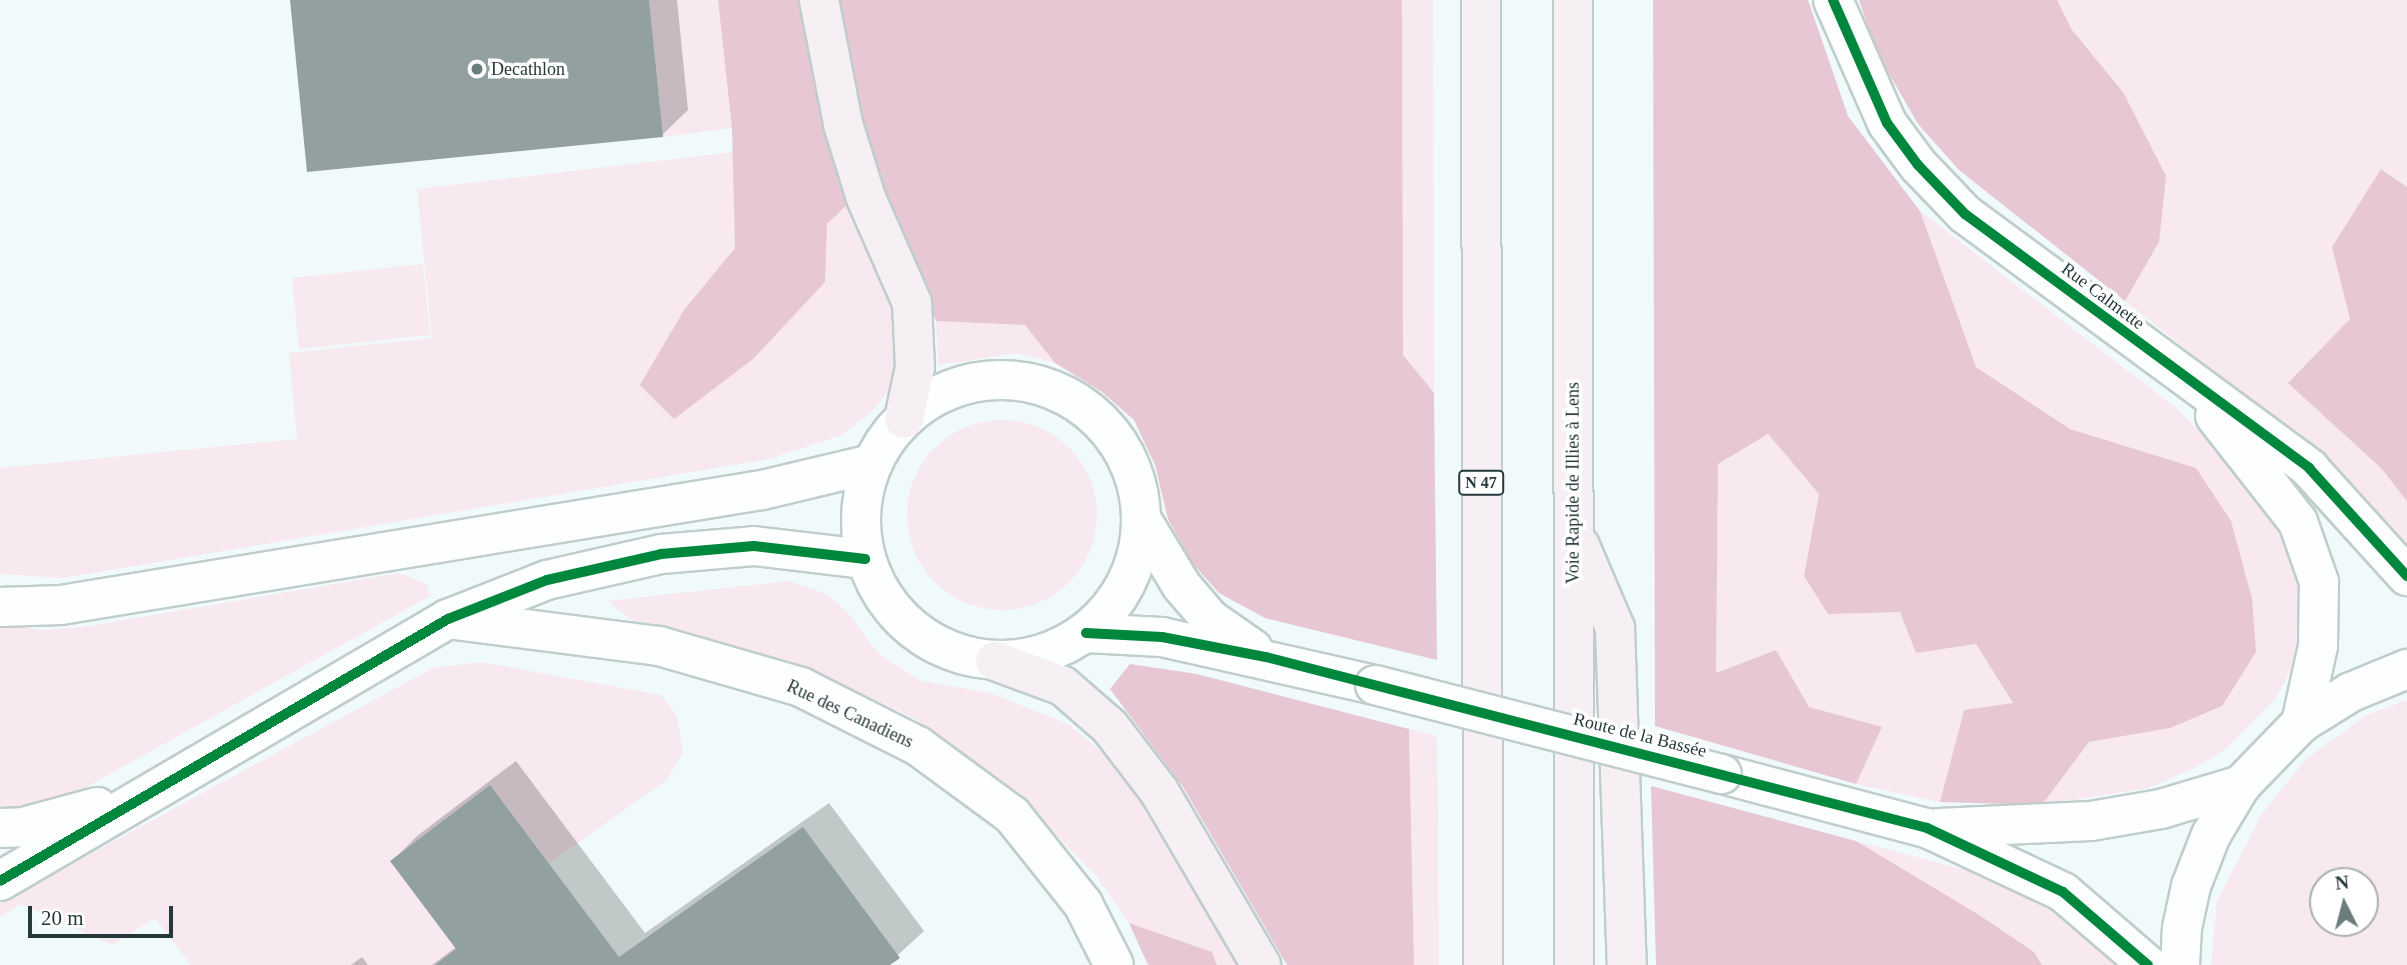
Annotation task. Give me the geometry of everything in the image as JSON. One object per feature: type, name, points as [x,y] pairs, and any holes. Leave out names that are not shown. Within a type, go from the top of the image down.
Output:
[{"type":"highway","points":[[819,0],[843,124],[866,198],[912,303],[915,367],[904,419]]},
{"type":"highway","name":"N 47","points":[[1481,0],[1483,965]]},
{"type":"highway","name":"Voie Rapide de Illies à Lens","points":[[1573,0],[1574,965]]},
{"type":"highway","points":[[1573,528],[1615,628],[1627,965]]},
{"type":"highway","points":[[995,661],[1063,686],[1110,727],[1159,791],[1261,965]]},
{"type":"street","name":"Rue Calmette","points":[[1833,0],[1888,123],[1918,165],[1965,214],[2187,382],[2309,468],[2407,576]]},
{"type":"street","points":[[1005,380],[1048,387],[1086,408],[1116,439],[1136,478],[1142,520],[1135,563],[1116,602],[1086,633],[1043,655],[995,661],[952,653],[914,631],[884,599],[865,559],[860,512],[871,464],[904,419],[922,404],[961,385],[1005,380]]},
{"type":"street","name":"Rue Calmette","points":[[2187,382],[2298,522],[2319,582],[2318,646],[2301,723]]},
{"type":"street","points":[[0,607],[61,606],[762,489],[871,464]]},
{"type":"street","name":"Route de la Bassée","points":[[1142,520],[1181,585],[1210,619],[1266,657]]},
{"type":"street","points":[[0,880],[143,794],[448,619],[547,580],[661,554],[754,545],[865,559]]},
{"type":"street","name":"Rue des Canadiens","points":[[448,619],[659,646],[801,687],[918,746],[1012,816],[1083,904],[1114,965]]},
{"type":"street","name":"Route de la Bassée","points":[[1086,633],[1162,637],[1266,657],[1927,828],[2063,892],[2148,965]]},
{"type":"street","points":[[2180,965],[2182,928],[2192,886],[2211,835],[2241,785],[2301,723],[2351,692],[2407,669]]},
{"type":"street","name":"Route de la Bassée","points":[[1927,828],[2007,829],[2091,821],[2161,809],[2241,785]]},
{"type":"street","points":[[0,828],[23,827],[143,794]]},
{"type":"shaded area","points":[[649,0],[718,0],[732,128],[663,137]]},
{"type":"shaded area","points":[[718,0],[805,0],[850,202],[827,224],[825,282],[753,359],[674,419],[640,385],[684,310],[735,248],[732,128]]},
{"type":"shaded area","points":[[838,0],[1402,0],[1403,355],[1434,393],[1437,660],[1265,618],[1219,593],[1192,563],[1168,519],[1155,465],[1134,420],[1102,392],[1055,363],[1025,325],[936,321],[883,195],[860,121]]},
{"type":"shaded area","points":[[1402,0],[1433,0],[1434,393],[1403,356]]},
{"type":"shaded area","points":[[1653,0],[1808,0],[1848,116],[1920,211],[1976,367],[2070,429],[2196,468],[2231,521],[2252,599],[2256,652],[2222,706],[2170,728],[2089,742],[2042,805],[1940,802],[1964,710],[2013,703],[1976,644],[1916,653],[1900,612],[1828,614],[1804,576],[1819,494],[1768,434],[1718,464],[1716,673],[1776,650],[1809,707],[1882,727],[1856,784],[1655,726]]},
{"type":"shaded area","points":[[1859,0],[2057,0],[2072,30],[2123,92],[2166,176],[2159,242],[2125,301],[1959,170],[1918,124],[1877,53]]},
{"type":"shaded area","points":[[2057,0],[2407,0],[2407,187],[2382,169],[2332,247],[2351,319],[2289,383],[2381,468],[2407,501],[2407,556],[2384,519],[2340,471],[2125,301],[2159,242],[2123,92],[2072,30]]},
{"type":"shaded area","points":[[734,152],[735,248],[684,310],[824,283],[827,224],[850,202],[896,304],[896,381],[871,412],[842,435],[769,459],[63,578],[0,574],[0,468],[297,439],[289,353],[432,338],[417,189]]},
{"type":"shaded area","points":[[2381,169],[2407,187],[2407,501],[2381,468],[2288,383],[2350,319],[2332,247]]},
{"type":"shaded area","points":[[1920,211],[2176,408],[2233,466],[2280,531],[2298,572],[2301,626],[2291,670],[2275,699],[2224,751],[2190,770],[2148,788],[2042,805],[2089,742],[2170,728],[2196,468],[2070,429],[1976,367]]},
{"type":"shaded area","points":[[423,264],[430,335],[299,349],[292,278]]},
{"type":"shaded area","points":[[936,321],[1025,325],[1055,363],[1018,353],[938,365]]},
{"type":"shaded area","points":[[1002,420],[1038,427],[1069,448],[1090,479],[1097,515],[1090,551],[1069,582],[1038,603],[1002,610],[966,603],[935,582],[914,551],[907,515],[914,479],[935,448],[966,427]]},
{"type":"shaded area","points":[[1768,434],[1819,494],[1804,576],[1900,612],[1916,653],[1976,644],[2013,704],[1964,710],[1940,802],[1856,784],[1881,727],[1809,707],[1776,650],[1716,673],[1718,464]]},
{"type":"shaded area","points":[[399,573],[427,584],[430,596],[81,790],[43,805],[0,808],[0,624],[41,630],[84,627]]},
{"type":"shaded area","points":[[789,581],[827,594],[848,613],[879,654],[921,681],[990,693],[1068,724],[1133,778],[1243,965],[1217,965],[1212,952],[1129,923],[1097,877],[1014,792],[914,718],[802,666],[644,631],[608,601]]},
{"type":"shaded area","points":[[481,662],[661,695],[677,716],[683,753],[667,780],[549,863],[490,785],[390,860],[456,949],[435,965],[191,965],[155,918],[112,945],[21,904],[0,917],[0,903],[433,668]]},
{"type":"shaded area","points":[[1130,664],[1197,674],[1409,729],[1414,965],[1287,965],[1183,787],[1110,689]]},
{"type":"shaded area","points":[[2407,700],[2407,965],[2211,965],[2217,901],[2262,814],[2306,759],[2367,715]]},
{"type":"shaded area","points":[[1409,729],[1437,736],[1439,965],[1414,965]]},
{"type":"shaded area","points":[[1651,786],[1856,841],[1979,915],[2034,952],[2042,965],[1656,965]]},
{"type":"shaded area","points":[[1856,841],[1996,878],[2058,908],[2122,965],[2042,965],[2034,952]]},
{"type":"shaded area","points":[[1129,923],[1212,952],[1217,965],[1148,965]]},
{"type":"building","name":"Decathlon","points":[[290,0],[649,0],[663,137],[307,172]]},
{"type":"building","points":[[490,785],[619,957],[803,827],[900,958],[890,965],[435,965],[456,949],[390,861]]},
{"type":"cycle path","points":[[1833,0],[1887,123],[1918,165],[1965,214],[2309,468],[2407,576]]},
{"type":"cycle path","points":[[0,881],[448,619],[547,580],[661,554],[754,546],[865,559]]},
{"type":"cycle path","points":[[1086,633],[1162,637],[1266,657],[1927,828],[2063,892],[2148,965]]},
{"type":"place","name":"Decathlon","points":[[477,69]]}]
